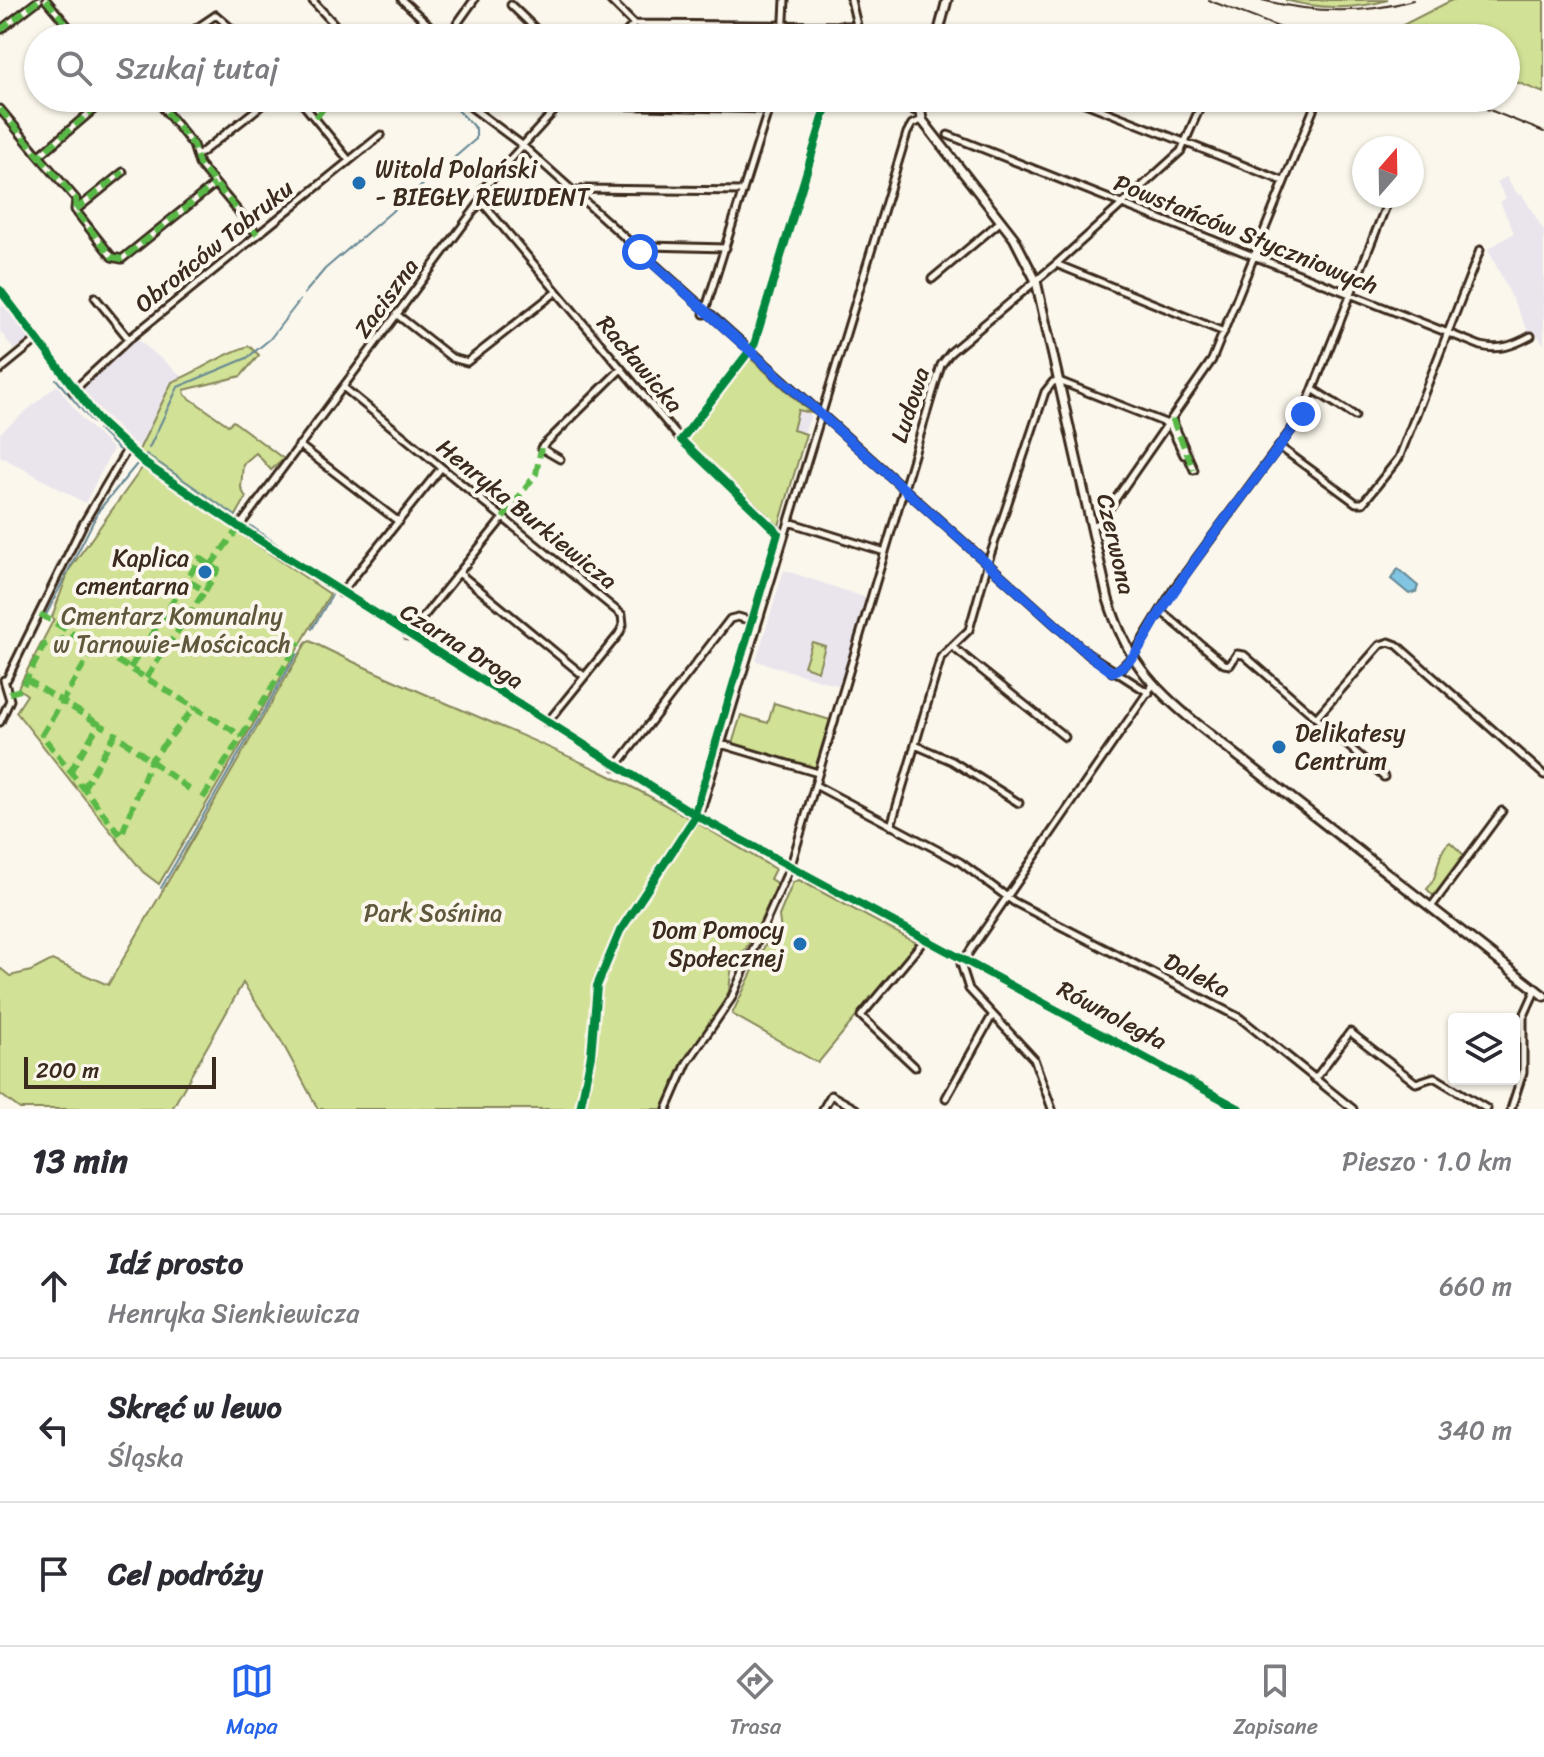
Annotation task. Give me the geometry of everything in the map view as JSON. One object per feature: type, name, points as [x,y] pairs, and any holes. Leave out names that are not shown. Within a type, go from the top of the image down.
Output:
[{"type":"main road","points":[[941,24],[947,0]]},
{"type":"main road","points":[[921,112],[921,116]]},
{"type":"main road","name":"Czerwona","points":[[921,116],[1001,221],[1025,257],[1036,281],[1113,618],[1150,689],[1544,996]]},
{"type":"street","points":[[0,30],[39,0]]},
{"type":"street","points":[[46,0],[66,24]]},
{"type":"street","points":[[312,0],[334,24]]},
{"type":"street","points":[[402,0],[429,24]]},
{"type":"street","points":[[456,24],[474,0]]},
{"type":"street","points":[[610,0],[634,24],[784,24],[785,0]]},
{"type":"street","points":[[851,0],[854,24]]},
{"type":"street","points":[[511,5],[531,24]]},
{"type":"street","points":[[203,24],[216,15],[226,24]]},
{"type":"street","points":[[0,109],[76,199],[75,210],[112,257],[122,259],[215,184]]},
{"type":"street","points":[[39,156],[91,112]]},
{"type":"street","points":[[165,112],[197,156],[199,164],[257,234]]},
{"type":"street","points":[[197,156],[253,112]]},
{"type":"street","points":[[309,112],[348,159]]},
{"type":"street","points":[[478,112],[522,145],[706,313],[1112,672],[1150,689],[964,958],[963,978],[992,1016],[1034,1059],[1052,1109]]},
{"type":"street","name":"Zaciszna","points":[[239,527],[481,201],[482,190],[553,112]]},
{"type":"street","points":[[706,313],[767,112]]},
{"type":"street","points":[[681,440],[751,351],[825,112]]},
{"type":"street","name":"Czerwona","points":[[915,112],[921,116]]},
{"type":"street","points":[[1107,112],[1283,181]]},
{"type":"street","name":"Ludowa","points":[[667,1109],[687,1063],[731,999],[791,865],[903,488],[946,358],[1124,204],[1186,143],[1198,112]]},
{"type":"street","points":[[1091,526],[1099,523],[1212,360],[1312,112]]},
{"type":"street","points":[[699,817],[907,133],[921,116]]},
{"type":"street","name":"Obrońców Tobruku","points":[[73,391],[129,339],[348,159],[367,144],[377,142],[381,135]]},
{"type":"street","name":"Powstańców Styczniowych","points":[[948,135],[1351,296],[1493,349],[1515,345],[1531,336]]},
{"type":"street","points":[[75,210],[123,172]]},
{"type":"street","points":[[574,192],[585,189],[743,191]]},
{"type":"street","name":"Racławicka","points":[[481,201],[681,440],[784,537]]},
{"type":"street","points":[[1112,672],[1132,657],[1161,611],[1279,447],[1314,390],[1385,208]]},
{"type":"street","points":[[932,279],[1001,221]]},
{"type":"street","points":[[640,252],[649,246],[726,248]]},
{"type":"street","points":[[1279,447],[1356,503],[1363,503],[1399,458],[1480,250]]},
{"type":"street","points":[[1056,264],[1224,332]]},
{"type":"street","name":"Czarna Droga","points":[[0,290],[73,391],[128,448],[239,527],[699,817],[964,958]]},
{"type":"street","points":[[396,314],[452,358],[467,362],[556,292]]},
{"type":"street","points":[[95,297],[129,339]]},
{"type":"street","points":[[0,370],[38,339]]},
{"type":"street","points":[[560,459],[541,448],[621,369]]},
{"type":"street","points":[[891,826],[941,657],[954,648],[969,630],[1035,415],[1053,382],[1059,381],[1170,422],[1194,470]]},
{"type":"street","name":"Henryka Burkiewicza","points":[[342,387],[622,615],[623,625],[619,634],[547,723]]},
{"type":"street","points":[[1314,390],[1355,416]]},
{"type":"street","points":[[1170,422],[1184,455]]},
{"type":"street","points":[[299,445],[399,522]]},
{"type":"street","points":[[0,722],[10,700],[2,680],[7,679],[83,524],[128,448]]},
{"type":"street","points":[[341,593],[441,468]]},
{"type":"street","points":[[408,636],[503,518]]},
{"type":"street","points":[[789,522],[885,552]]},
{"type":"street","points":[[459,573],[584,676]]},
{"type":"street","points":[[1161,611],[1224,664],[1230,665],[1237,654],[1244,655],[1384,777]]},
{"type":"street","points":[[616,767],[730,619],[738,617],[758,623]]},
{"type":"street","points":[[1316,718],[1380,645],[1389,642],[1397,645],[1544,775]]},
{"type":"street","points":[[954,648],[1065,737]]},
{"type":"street","points":[[721,744],[818,773]]},
{"type":"street","points":[[915,745],[952,761],[1019,803]]},
{"type":"street","name":"Daleka","points":[[815,785],[960,862],[1009,897],[1240,1018],[1353,1109]]},
{"type":"street","points":[[1431,907],[1502,811]]},
{"type":"street","points":[[915,1067],[861,1016],[926,938]]},
{"type":"street","name":"Równoległa","points":[[964,958],[1240,1109]]},
{"type":"street","points":[[1511,1109],[1523,1072],[1523,1018],[1536,989]]},
{"type":"street","points":[[946,1098],[992,1016]]},
{"type":"street","points":[[1315,1079],[1350,1032],[1416,1083],[1434,1077],[1487,1109]]},
{"type":"street","points":[[823,1109],[831,1095],[856,1109]]},
{"type":"shaded area","points":[[1506,177],[1518,195],[1522,194],[1544,231],[1544,344],[1533,330],[1529,333],[1488,249],[1514,233],[1500,202],[1506,198],[1497,182]]},
{"type":"shaded area","points":[[7,303],[32,338],[14,350],[0,331],[0,308]]},
{"type":"shaded area","points":[[136,338],[182,376],[140,447],[129,440],[81,390]]},
{"type":"shaded area","points":[[57,385],[83,420],[113,449],[85,503],[0,456],[0,433]]},
{"type":"shaded area","points":[[798,410],[811,415],[804,434],[793,430]]},
{"type":"shaded area","points":[[784,570],[867,598],[840,686],[756,661]]},
{"type":"green space","points":[[1285,0],[1388,0],[1336,7]]},
{"type":"green space","points":[[1452,0],[1544,0],[1544,93],[1520,84],[1520,24],[1405,24]]},
{"type":"green space","points":[[249,346],[259,355],[241,376],[184,390],[185,395],[228,425],[233,421],[284,459],[271,470],[256,453],[243,464],[241,488],[246,498],[234,519],[138,452],[172,382]]},
{"type":"green space","points":[[750,358],[811,413],[798,410],[793,430],[806,434],[778,529],[686,439]]},
{"type":"green space","name":"Cmentarz Komunalny w Tarnowie-Mościcach","points":[[142,468],[330,594],[159,884],[143,872],[16,712],[27,695],[18,688],[54,619],[52,617],[69,570]]},
{"type":"green space","name":"Park Sośnina","points":[[310,641],[600,771],[775,869],[770,879],[778,884],[753,937],[731,972],[729,991],[719,1011],[685,1059],[662,1109],[318,1109],[278,1035],[243,983],[172,1109],[20,1109],[0,1094],[0,968],[10,976],[31,971],[52,960],[108,985],[306,643]]},
{"type":"green space","points":[[812,642],[825,646],[818,671],[804,666]]},
{"type":"green space","points":[[774,703],[830,720],[815,768],[732,744],[741,715],[768,723]]},
{"type":"green space","points":[[1450,842],[1467,858],[1436,899],[1427,889],[1434,878],[1442,851]]},
{"type":"green space","points":[[799,880],[917,943],[818,1063],[732,1014],[765,945],[782,940],[779,916],[793,882]]},
{"type":"water","points":[[1398,569],[1418,586],[1416,592],[1409,594],[1391,579]]},
{"type":"waterway","points":[[304,294],[325,269],[476,139],[476,129],[460,112]]},
{"type":"waterway","points":[[149,448],[178,387],[247,358],[270,339],[300,300]]},
{"type":"waterway","points":[[56,379],[93,423]]},
{"type":"waterway","points":[[98,429],[119,450]]},
{"type":"waterway","points":[[146,454],[236,516]]},
{"type":"waterway","points":[[45,617],[99,510],[137,464]]},
{"type":"waterway","points":[[251,526],[337,586]]},
{"type":"waterway","points":[[312,629],[332,595]]},
{"type":"waterway","points":[[161,888],[297,654]]},
{"type":"railway","points":[[1208,0],[1271,24]]},
{"type":"railway","points":[[1262,0],[1319,10],[1375,8],[1413,0]]},
{"type":"railway","points":[[1495,112],[1544,132]]},
{"type":"marked path","points":[[0,30],[39,0]]},
{"type":"marked path","points":[[46,0],[66,24]]},
{"type":"marked path","points":[[0,109],[39,156],[91,112]]},
{"type":"marked path","points":[[166,112],[193,145],[199,164],[257,234]]},
{"type":"marked path","points":[[316,118],[320,112]]},
{"type":"marked path","points":[[39,156],[76,199],[75,210],[112,257],[122,259],[215,184]]},
{"type":"marked path","points":[[75,210],[123,172]]},
{"type":"marked path","points":[[1172,419],[1194,470]]},
{"type":"marked path","points":[[503,518],[536,474],[541,448]]},
{"type":"marked path","points":[[211,565],[239,527]]},
{"type":"marked path","points":[[130,668],[187,580],[205,591],[218,570],[200,558],[187,580]]},
{"type":"marked path","points":[[146,678],[205,591]]},
{"type":"marked path","points":[[40,614],[242,736]]},
{"type":"marked path","points":[[9,693],[21,690],[44,645],[75,635]]},
{"type":"marked path","points":[[203,798],[300,642]]},
{"type":"marked path","points":[[94,648],[42,735],[121,836],[151,760],[195,707]]},
{"type":"marked path","points":[[26,679],[99,724]]},
{"type":"marked path","points":[[70,772],[99,724],[106,728]]},
{"type":"marked path","points":[[83,789],[115,734],[193,792]]},
{"type":"cycle path","points":[[580,1109],[591,1055],[597,986],[620,931],[693,820],[778,533],[681,440],[754,345],[825,112]]},
{"type":"cycle path","points":[[0,290],[100,422],[146,464],[239,527],[699,817],[1240,1109]]},
{"type":"place","name":"Witold Polański - BIEGŁY REWIDENT","points":[[359,183]]},
{"type":"place","name":"Kaplica cmentarna","points":[[205,572]]},
{"type":"place","name":"Delikatesy Centrum","points":[[1279,747]]},
{"type":"place","name":"Dom Pomocy Społecznej","points":[[800,944]]},
{"type":"route","points":[[640,252],[1088,654],[1112,672],[1132,657],[1173,590],[1303,414]]}]
